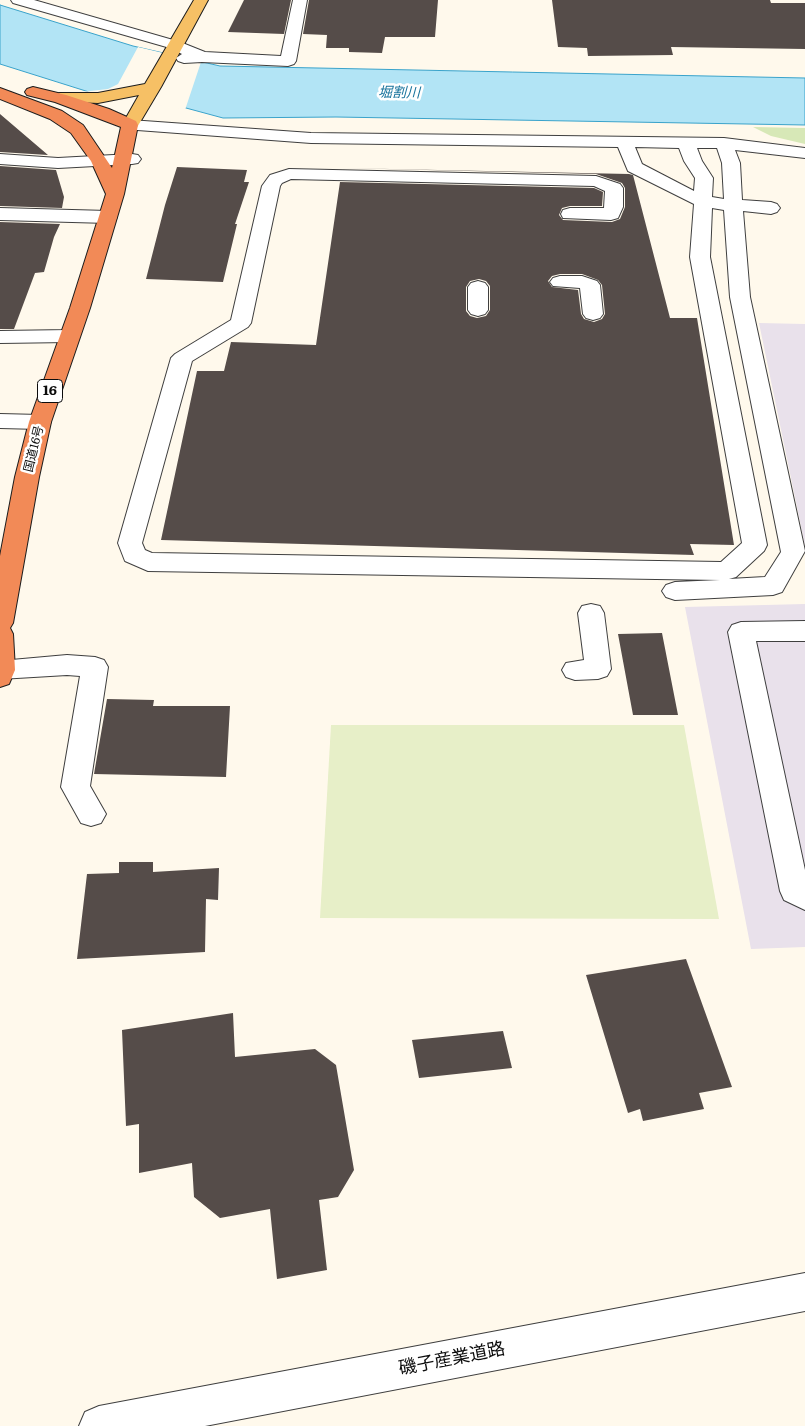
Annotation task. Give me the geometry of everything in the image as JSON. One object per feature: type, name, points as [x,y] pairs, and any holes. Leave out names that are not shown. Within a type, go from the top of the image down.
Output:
[{"type":"highway","points":[[0,85],[60,98],[130,125]]},
{"type":"highway","points":[[0,92],[56,115],[77,129],[100,161],[115,194]]},
{"type":"highway","name":"国道16号","points":[[0,623],[26,477],[40,422],[68,336],[80,308],[127,160],[130,125]]},
{"type":"highway","points":[[0,634],[1,673]]},
{"type":"main road","points":[[130,125],[175,54],[201,0]]},
{"type":"main road","points":[[60,98],[90,98],[153,87]]},
{"type":"street","points":[[18,0],[175,54],[288,61],[300,0]]},
{"type":"street","points":[[130,125],[311,138],[724,142],[805,153]]},
{"type":"street","points":[[625,142],[634,167],[703,202],[771,208]]},
{"type":"street","points":[[570,214],[611,214],[614,207],[614,188],[596,181],[289,174],[276,179],[272,186],[242,323],[182,358],[130,543],[134,555],[148,562],[727,571],[755,545],[700,257],[704,178],[686,142]]},
{"type":"street","points":[[675,591],[773,586],[793,552],[740,297],[731,163],[724,142]]},
{"type":"street","points":[[0,158],[58,163],[127,160]]},
{"type":"street","points":[[0,214],[108,217]]},
{"type":"street","points":[[560,282],[582,282],[590,285],[593,314]]},
{"type":"street","points":[[478,287],[478,310]]},
{"type":"street","points":[[0,337],[68,336]]},
{"type":"street","points":[[0,421],[40,422]]},
{"type":"street","points":[[575,670],[598,669],[591,612]]},
{"type":"street","points":[[805,631],[741,632],[791,876],[795,890],[805,898]]},
{"type":"street","points":[[1,673],[67,665],[95,667],[75,787],[91,814]]},
{"type":"street","name":"磯子産業道路","points":[[99,1426],[805,1292]]},
{"type":"shaded area","points":[[759,323],[805,324],[805,546]]},
{"type":"shaded area","points":[[805,604],[805,947],[751,949],[685,607]]},
{"type":"green space","points":[[753,127],[805,128],[805,144],[771,136]]},
{"type":"green space","points":[[331,725],[684,725],[719,919],[320,918]]},
{"type":"water","name":"堀割川","points":[[0,5],[133,46],[220,66],[805,78],[805,125],[336,117],[223,118],[186,108],[89,92],[0,64]]},
{"type":"pier","points":[[138,47],[201,62],[185,110],[82,92],[108,89],[118,84]]},
{"type":"building","points":[[244,0],[291,0],[284,34],[228,32]]},
{"type":"building","points":[[309,0],[438,0],[435,37],[385,37],[382,53],[349,52],[349,48],[326,48],[327,35],[303,34]]},
{"type":"building","points":[[552,0],[770,0],[771,3],[805,3],[805,49],[671,47],[673,55],[588,56],[587,48],[558,47]]},
{"type":"building","points":[[0,114],[48,155],[0,152]]},
{"type":"building","points":[[0,166],[56,170],[64,197],[62,208],[0,206]]},
{"type":"building","points":[[177,167],[247,170],[244,182],[249,182],[235,224],[237,224],[223,282],[146,279]]},
{"type":"building","points":[[342,168],[629,174],[633,175],[670,318],[697,318],[734,545],[690,544],[694,555],[161,540],[197,371],[224,371],[231,342],[316,345],[340,182],[594,188],[603,192],[602,206],[570,206],[562,208],[559,215],[563,220],[612,222],[620,219],[625,207],[625,188],[622,183],[596,174]],"holes":[[[582,274],[598,280],[602,285],[605,314],[602,319],[594,322],[584,319],[581,314],[578,290],[552,287],[548,281],[552,276]],[[479,279],[486,281],[490,286],[490,310],[486,316],[477,318],[470,316],[466,311],[466,287],[470,281]]]},
{"type":"building","points":[[0,222],[60,224],[54,237],[44,272],[35,273],[14,329],[0,329]]},
{"type":"building","points":[[662,633],[678,715],[633,715],[618,634]]},
{"type":"building","points":[[107,699],[154,700],[153,706],[230,706],[226,777],[94,774]]},
{"type":"building","points":[[119,862],[153,862],[153,872],[219,868],[218,900],[206,899],[205,952],[77,959],[87,874],[119,873]]},
{"type":"building","points":[[686,959],[732,1087],[699,1093],[704,1109],[643,1121],[640,1109],[628,1113],[586,975]]},
{"type":"building","points":[[233,1013],[235,1057],[315,1049],[336,1065],[354,1170],[338,1197],[319,1200],[327,1270],[277,1279],[270,1209],[220,1218],[194,1197],[192,1163],[139,1173],[139,1124],[126,1126],[122,1030]]},
{"type":"building","points":[[503,1031],[512,1068],[419,1078],[412,1040]]}]
